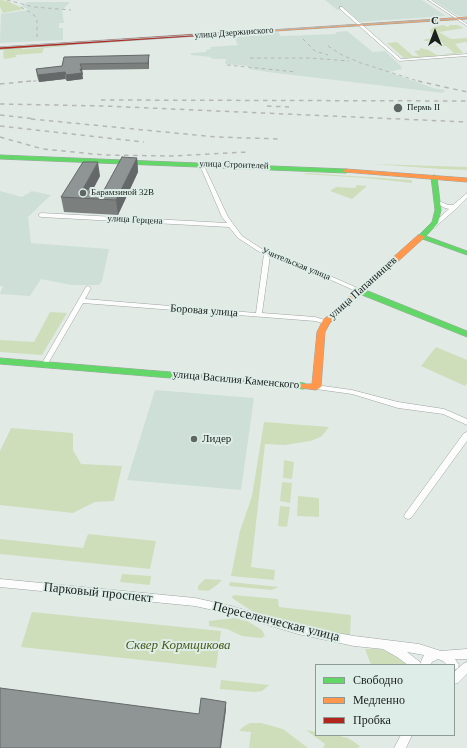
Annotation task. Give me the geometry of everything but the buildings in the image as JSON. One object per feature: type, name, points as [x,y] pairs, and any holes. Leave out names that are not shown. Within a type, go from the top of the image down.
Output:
[{"type":"main road","name":"улица Дзержинского","points":[[0,47],[467,18]]},
{"type":"main road","name":"улица Строителей","points":[[0,157],[291,167],[435,179],[467,184]]},
{"type":"main road","name":"улица Строителей","points":[[0,162],[331,172],[467,180]]},
{"type":"main road","name":"улица Папанинцев","points":[[316,387],[321,332],[326,322],[432,227],[437,220],[435,179]]},
{"type":"main road","points":[[421,237],[467,253]]},
{"type":"main road","points":[[360,291],[467,334]]},
{"type":"main road","name":"улица Василия Каменского","points":[[0,361],[316,387]]},
{"type":"street","points":[[429,0],[467,25]]},
{"type":"street","points":[[341,8],[400,60],[467,55]]},
{"type":"street","name":"Учительская улица","points":[[203,168],[229,225],[240,238],[267,253],[360,291]]},
{"type":"street","name":"улица Папанинцев","points":[[432,227],[467,195]]},
{"type":"street","points":[[437,206],[453,209]]},
{"type":"street","name":"улица Герцена","points":[[41,215],[229,225]]},
{"type":"street","points":[[259,315],[267,253]]},
{"type":"street","points":[[44,364],[88,288]]},
{"type":"street","name":"Боровая улица","points":[[81,302],[315,319],[326,322]]},
{"type":"street","name":"улица Василия Каменского","points":[[316,387],[352,392],[398,405],[444,412],[467,422]]},
{"type":"street","points":[[408,516],[467,435]]},
{"type":"street","name":"Парковый проспект","points":[[0,583],[195,602]]},
{"type":"street","name":"Переселенческая улица","points":[[195,602],[231,610],[298,630],[354,641],[419,649],[448,658],[453,664]]},
{"type":"street","name":"Переселенческая улица","points":[[381,645],[400,654],[415,664]]},
{"type":"street","name":"Переселенческая улица","points":[[440,655],[467,654]]},
{"type":"street","points":[[425,664],[428,658],[440,655]]},
{"type":"street","points":[[455,678],[467,667]]},
{"type":"street","points":[[400,748],[406,736]]},
{"type":"shaded area","points":[[325,0],[422,0],[446,16],[360,22],[346,10],[337,10]]},
{"type":"shaded area","points":[[433,0],[467,0],[467,16],[458,16]]},
{"type":"shaded area","points":[[27,2],[70,2],[62,10],[64,23],[59,23],[59,28],[63,28],[63,40],[0,43],[1,14],[29,10],[22,6]]},
{"type":"shaded area","points":[[347,31],[373,52],[385,51],[401,66],[402,69],[389,72],[433,88],[445,90],[443,93],[268,72],[249,69],[250,67],[247,66],[225,64],[226,59],[212,59],[211,57],[191,55],[191,53],[206,52],[206,50],[211,49],[210,47],[238,45],[233,35],[278,32],[281,36],[335,34],[337,32]]},
{"type":"shaded area","points":[[0,191],[22,197],[32,191],[51,195],[28,217],[31,243],[109,249],[102,281],[99,285],[71,285],[41,279],[30,296],[0,294],[3,286],[0,286]]},
{"type":"shaded area","name":"Лидер","points":[[155,390],[254,398],[241,490],[127,480]]},
{"type":"green space","points":[[0,0],[7,1],[24,9],[3,13],[0,7]]},
{"type":"green space","points":[[443,25],[448,27],[450,25],[457,25],[464,28],[439,32],[451,39],[467,38],[467,43],[455,44],[463,53],[445,55],[444,54],[454,53],[446,46],[426,47],[444,45],[441,41],[424,41],[425,39],[441,38],[431,34],[430,30],[434,27]]},
{"type":"green space","points":[[397,42],[413,56],[419,56],[414,51],[420,50],[420,48],[429,50],[438,56],[404,58],[387,43]]},
{"type":"green space","points":[[68,46],[44,48],[42,53],[15,55],[17,57],[4,59],[4,50],[0,50],[0,48],[23,47],[22,49],[25,49]]},
{"type":"green space","points":[[374,164],[467,167],[467,170],[441,169]]},
{"type":"green space","points":[[307,173],[412,180],[412,183],[303,174]]},
{"type":"green space","points":[[357,185],[367,186],[352,199],[330,191],[336,187],[355,188]]},
{"type":"green space","points":[[50,312],[67,313],[42,355],[0,352],[0,340],[34,342]]},
{"type":"green space","points":[[436,347],[467,360],[467,383],[465,386],[421,366]]},
{"type":"green space","points":[[264,422],[329,427],[321,437],[310,441],[285,445],[265,444],[251,567],[275,570],[274,580],[231,576],[240,531],[252,496]]},
{"type":"green space","points":[[11,428],[73,433],[73,450],[81,464],[122,466],[114,501],[95,502],[73,513],[0,505],[0,451]]},
{"type":"green space","points":[[284,460],[294,462],[292,479],[283,478]]},
{"type":"green space","points":[[282,482],[292,483],[290,503],[280,501]]},
{"type":"green space","points":[[298,496],[319,498],[319,517],[297,516]]},
{"type":"green space","points":[[280,506],[290,507],[287,527],[278,526]]},
{"type":"green space","points":[[88,534],[156,541],[150,569],[0,554],[0,539],[83,548]]},
{"type":"green space","points":[[122,574],[151,576],[150,585],[120,582]]},
{"type":"green space","points":[[205,579],[222,580],[208,591],[198,590],[198,586]]},
{"type":"green space","points":[[230,582],[279,587],[271,590],[229,586]]},
{"type":"green space","points":[[233,595],[278,599],[279,607],[351,615],[350,636],[304,628],[255,613],[232,598]]},
{"type":"green space","name":"Сквер Кормщикова","points":[[32,612],[221,631],[216,668],[21,647]]},
{"type":"green space","points":[[234,618],[247,621],[262,630],[265,636],[261,638],[242,636],[227,629],[209,626],[209,621]]},
{"type":"green space","points":[[365,649],[380,649],[395,655],[406,664],[371,664]]},
{"type":"green space","points":[[221,680],[269,685],[262,691],[255,692],[220,689]]},
{"type":"green space","points":[[250,723],[261,723],[283,729],[308,748],[249,748],[251,732],[239,731]]},
{"type":"green space","points":[[306,730],[315,732],[315,736],[339,736],[348,738],[360,746],[358,748],[323,748],[325,744]]},
{"type":"tram line","points":[[0,47],[467,18]]},
{"type":"railway","points":[[7,0],[34,7],[71,10]]},
{"type":"railway","points":[[21,7],[33,14],[37,19],[37,37]]},
{"type":"railway","points":[[303,39],[315,51],[328,55]]},
{"type":"railway","points":[[328,46],[342,55],[361,63],[421,82]]},
{"type":"railway","points":[[250,58],[309,58],[349,61]]},
{"type":"railway","points":[[227,65],[296,72]]},
{"type":"railway","points":[[24,82],[50,80]]},
{"type":"railway","points":[[24,82],[31,81]]},
{"type":"railway","points":[[418,81],[467,92]]},
{"type":"railway","points":[[19,82],[24,82]]},
{"type":"railway","points":[[0,84],[24,82]]},
{"type":"railway","points":[[101,100],[467,101]]},
{"type":"railway","points":[[0,104],[104,106],[467,122]]},
{"type":"railway","points":[[267,106],[289,107]]},
{"type":"railway","points":[[0,115],[35,119]]},
{"type":"railway","points":[[31,119],[216,137],[281,139]]},
{"type":"railway","points":[[0,126],[144,142]]},
{"type":"railway","points":[[0,137],[43,149],[104,155],[171,156],[248,152]]},
{"type":"traffic: fast","points":[[0,157],[346,171]]},
{"type":"traffic: fast","points":[[421,237],[435,223],[438,210],[434,177]]},
{"type":"traffic: fast","points":[[421,237],[467,253]]},
{"type":"traffic: fast","points":[[360,291],[467,334]]},
{"type":"traffic: fast","points":[[0,361],[304,386]]},
{"type":"traffic: slow","points":[[227,33],[467,18]]},
{"type":"traffic: slow","points":[[346,171],[467,180]]},
{"type":"traffic: slow","points":[[304,386],[316,387],[321,332],[326,322],[421,237]]},
{"type":"traffic: jam","points":[[0,48],[227,33]]},
{"type":"place","name":"Пермь II","points":[[398,108]]},
{"type":"place","name":"Барамзиной 32В","points":[[83,193]]},
{"type":"place","name":"Лидер","points":[[194,439]]}]
